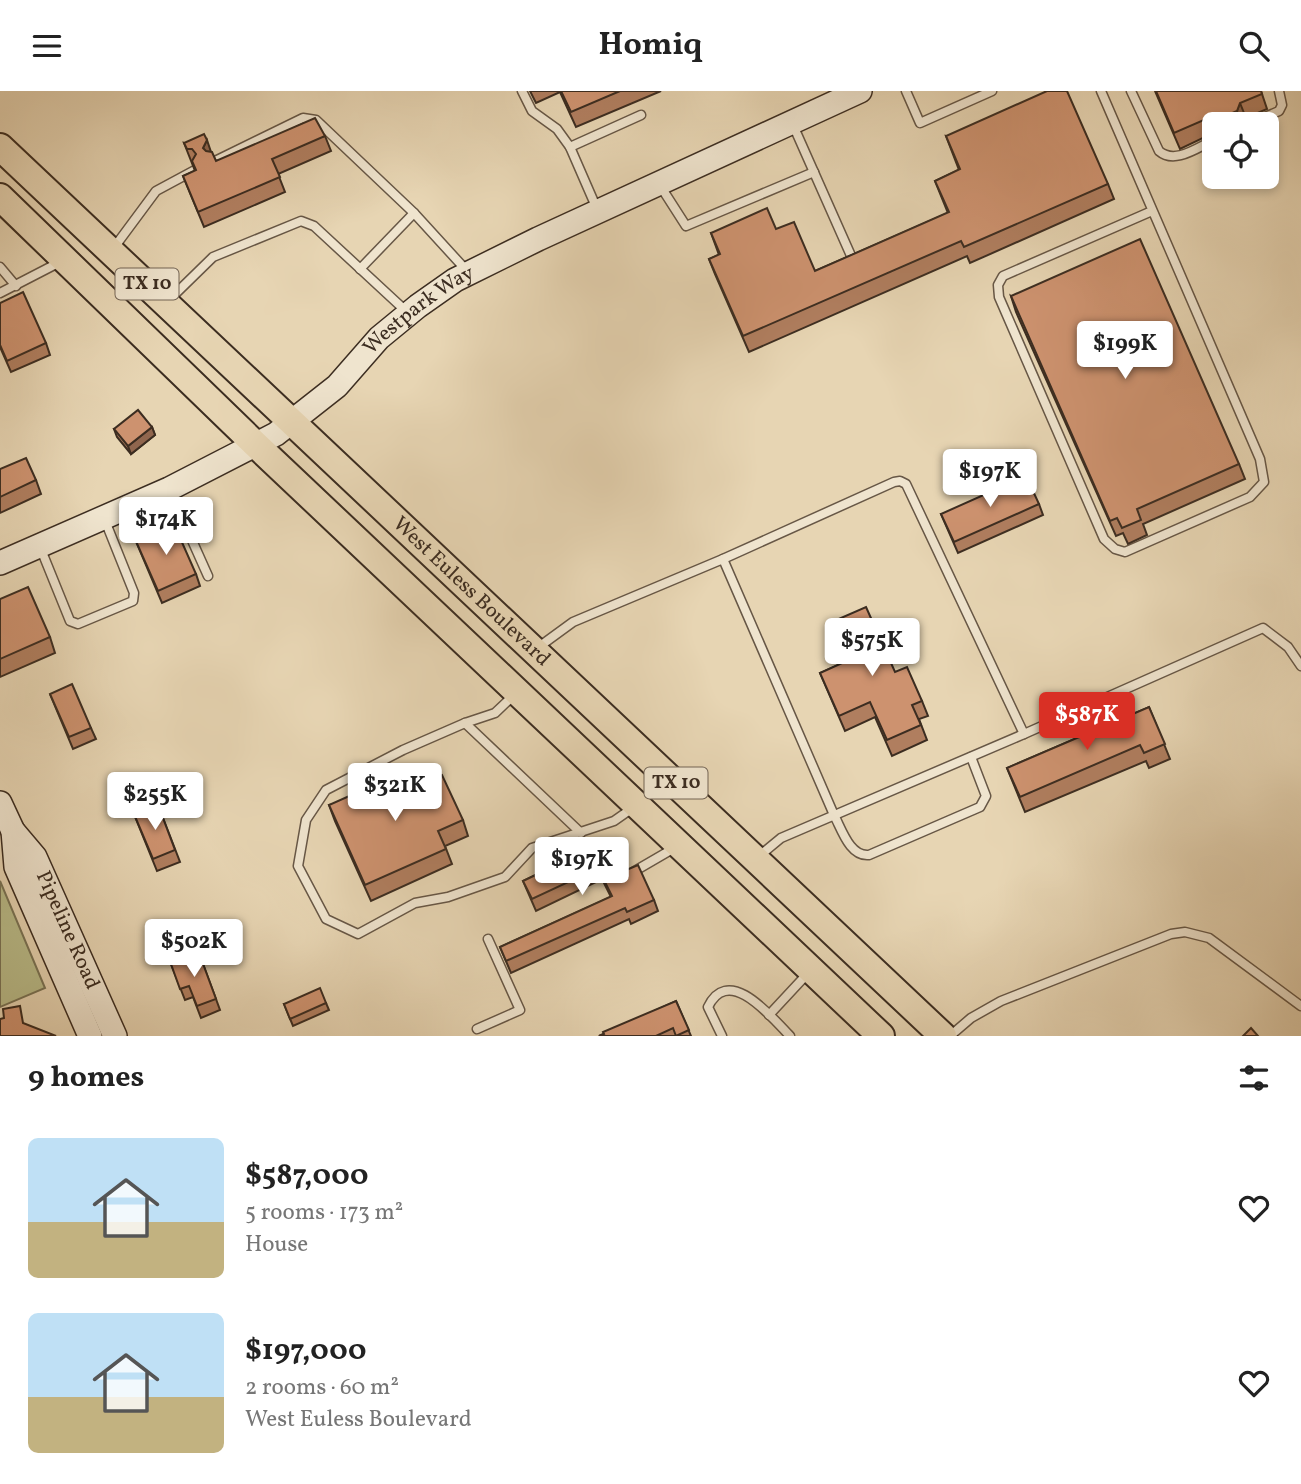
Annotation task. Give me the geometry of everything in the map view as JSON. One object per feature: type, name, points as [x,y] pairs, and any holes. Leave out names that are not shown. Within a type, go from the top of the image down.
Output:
[{"type":"main road","name":"Westpark Way","points":[[0,563],[169,489],[294,422],[337,386],[379,338],[455,280],[860,91]]},
{"type":"main road","name":"West Euless Boulevard","points":[[0,147],[943,1036]]},
{"type":"main road","name":"West Euless Boulevard","points":[[0,197],[255,445],[881,1036]]},
{"type":"main road","name":"Pipeline Road","points":[[0,803],[13,831],[35,857],[115,1036]]},
{"type":"main road","name":"Pipeline Road","points":[[13,831],[16,867],[90,1036]]},
{"type":"main road","points":[[727,890],[756,859]]},
{"type":"lane","points":[[522,91],[532,111],[557,129],[570,147],[598,211]]},
{"type":"lane","points":[[906,91],[920,123],[992,91]]},
{"type":"lane","points":[[1101,91],[1260,459],[1264,482],[1250,497],[1125,552],[1115,549],[1104,539],[999,297],[998,285],[1003,275],[1152,211]]},
{"type":"lane","points":[[1131,91],[1159,152],[1176,158],[1202,146]]},
{"type":"lane","points":[[1277,112],[1283,105],[1279,91]]},
{"type":"lane","points":[[570,147],[640,115]]},
{"type":"lane","points":[[215,161],[303,118],[316,120],[414,213],[469,273]]},
{"type":"lane","points":[[792,122],[852,258]]},
{"type":"lane","points":[[112,251],[156,191],[195,170]]},
{"type":"lane","points":[[659,184],[686,226],[814,172]]},
{"type":"lane","points":[[360,269],[414,213]]},
{"type":"lane","points":[[166,302],[213,257],[301,221],[314,226],[409,314]]},
{"type":"lane","points":[[0,293],[66,259]]},
{"type":"lane","points":[[0,267],[16,286]]},
{"type":"lane","points":[[535,650],[573,622],[900,481],[906,484],[1024,734]]},
{"type":"lane","points":[[169,489],[208,576]]},
{"type":"lane","points":[[39,544],[70,621],[78,624],[133,601],[134,593],[104,518]]},
{"type":"lane","points":[[723,559],[834,815],[855,852],[862,856],[881,849],[985,803],[984,787],[971,757]]},
{"type":"lane","points":[[756,859],[780,838],[1264,628],[1288,647],[1301,666]]},
{"type":"lane","points":[[517,692],[495,713],[403,750],[326,790],[306,820],[298,866],[326,919],[358,934],[415,903],[448,897],[505,877],[532,848],[614,821],[636,805]]},
{"type":"lane","points":[[465,723],[582,833]]},
{"type":"lane","points":[[626,876],[679,845]]},
{"type":"lane","points":[[950,1036],[971,1018],[1001,1001],[1171,934],[1185,932],[1209,938],[1301,1006]]},
{"type":"lane","points":[[477,1029],[520,1010],[488,939]]},
{"type":"lane","points":[[769,1015],[811,970]]},
{"type":"lane","points":[[722,1036],[708,1007],[712,999],[721,993],[738,991],[747,995],[790,1036]]},
{"type":"green space","points":[[0,881],[45,988],[0,1007]]},
{"type":"building","points":[[561,91],[620,91],[571,112]]},
{"type":"building","points":[[1047,91],[1067,91],[1108,184],[964,247],[961,241],[743,336],[709,259],[720,254],[711,233],[767,208],[776,229],[794,222],[815,271],[949,212],[935,181],[960,169],[946,136]]},
{"type":"building","points":[[1156,91],[1261,91],[1262,94],[1240,103],[1237,111],[1202,112],[1202,121],[1174,133]]},
{"type":"building","points":[[315,118],[325,136],[272,159],[280,177],[198,212],[183,176],[196,170],[192,161],[196,154],[192,149],[187,149],[184,143],[204,134],[207,140],[203,148],[212,152],[216,161]]},
{"type":"building","points":[[1140,239],[1239,464],[1137,509],[1141,520],[1122,528],[1117,518],[1110,521],[1011,296]]},
{"type":"building","points":[[23,292],[46,343],[7,361],[0,345],[0,303]]},
{"type":"building","points":[[138,410],[152,427],[128,446],[114,429]]},
{"type":"building","points":[[26,458],[36,480],[0,497],[0,469]]},
{"type":"building","points":[[1026,476],[1039,504],[954,542],[941,514]]},
{"type":"building","points":[[173,522],[196,574],[158,591],[135,539]]},
{"type":"building","points":[[28,587],[50,637],[0,659],[0,599]]},
{"type":"building","points":[[866,607],[895,672],[907,667],[922,701],[912,705],[921,725],[887,740],[870,702],[839,716],[820,673],[851,659],[834,621]]},
{"type":"building","points":[[72,684],[91,728],[69,737],[50,694]]},
{"type":"building","points":[[1149,707],[1165,744],[1144,753],[1140,745],[1020,797],[1007,768]]},
{"type":"building","points":[[410,769],[417,786],[442,775],[463,820],[438,831],[446,849],[365,885],[329,805]]},
{"type":"building","points":[[158,805],[175,850],[153,859],[134,814]]},
{"type":"building","points":[[602,843],[611,862],[607,868],[608,872],[617,874],[638,865],[654,900],[627,912],[625,908],[506,961],[500,947],[612,896],[598,868],[532,899],[523,881]]},
{"type":"building","points":[[199,953],[216,999],[197,1006],[189,986],[180,989],[171,964]]},
{"type":"building","points":[[320,988],[326,1003],[290,1019],[284,1004]]},
{"type":"building","points":[[676,1001],[689,1030],[676,1036],[673,1028],[656,1036],[599,1036],[604,1034],[603,1032]]},
{"type":"building","points":[[20,1006],[23,1023],[56,1036],[0,1036],[3,1009]]},
{"type":"building","points":[[1251,1028],[1258,1036],[1243,1036]]}]
